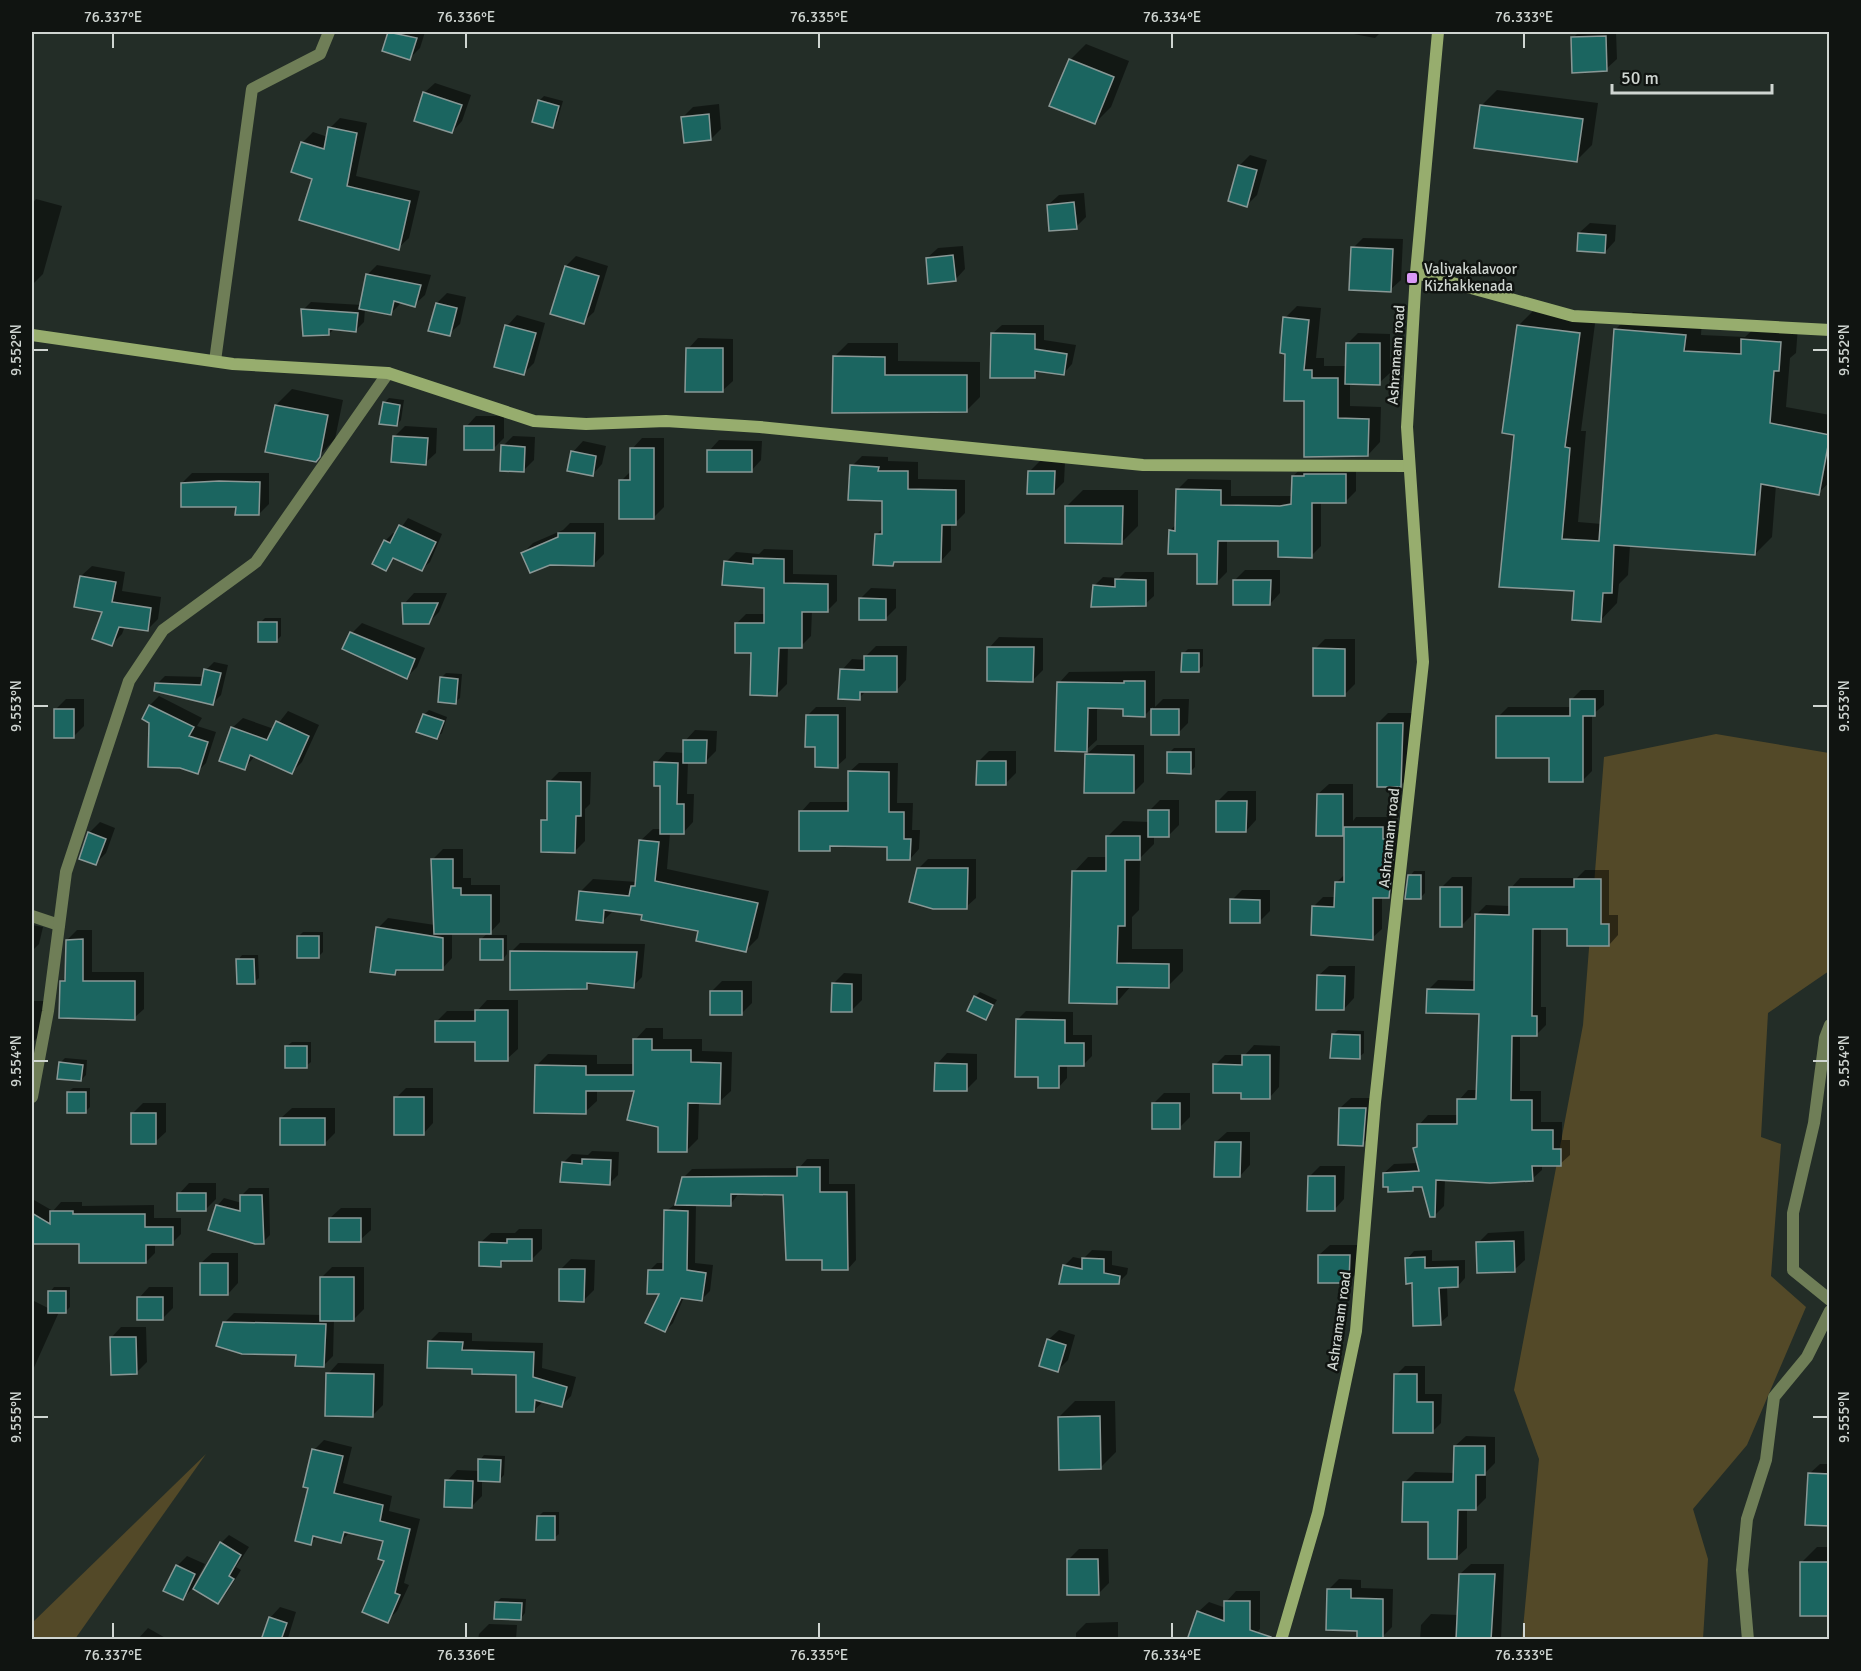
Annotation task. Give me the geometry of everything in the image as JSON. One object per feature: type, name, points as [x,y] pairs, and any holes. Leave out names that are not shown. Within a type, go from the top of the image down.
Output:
[{"type":"street","points":[[215,361],[252,88],[321,54],[329,32]]},
{"type":"street","name":"Ashramam road","points":[[1281,1640],[1318,1513],[1356,1331],[1375,1102],[1423,662],[1407,466],[1407,427],[1416,273],[1438,32]]},
{"type":"street","points":[[1416,273],[1573,316],[1830,330]]},
{"type":"street","points":[[32,335],[215,361],[388,373],[534,421],[586,424],[666,421],[760,427],[1143,465],[1407,466]]},
{"type":"street","points":[[32,1097],[48,1011],[66,872],[129,681],[163,630],[256,562],[388,373]]},
{"type":"street","points":[[32,916],[59,925]]},
{"type":"street","points":[[1830,1025],[1825,1038],[1814,1123],[1792,1213],[1792,1270],[1830,1300]]},
{"type":"street","points":[[1748,1640],[1742,1570],[1747,1519],[1766,1460],[1774,1397],[1807,1357],[1830,1311]]},
{"type":"shaded area","points":[[1716,734],[1829,753],[1829,971],[1768,1013],[1761,1137],[1781,1144],[1771,1276],[1806,1307],[1747,1445],[1693,1509],[1708,1559],[1703,1639],[1522,1639],[1539,1459],[1514,1390],[1583,1025],[1604,757]]},
{"type":"shaded area","points":[[206,1454],[75,1639],[32,1639],[32,1623]]},
{"type":"building","points":[[388,32],[417,38],[410,60],[382,51]]},
{"type":"building","points":[[1606,36],[1607,71],[1572,73],[1571,37]]},
{"type":"building","points":[[1069,59],[1114,77],[1095,124],[1049,106]]},
{"type":"building","points":[[423,92],[462,105],[452,133],[414,121]]},
{"type":"building","points":[[538,100],[559,106],[553,128],[532,122]]},
{"type":"building","points":[[1480,105],[1583,119],[1577,162],[1474,148]]},
{"type":"building","points":[[709,114],[711,140],[684,143],[681,117]]},
{"type":"building","points":[[328,127],[357,133],[347,186],[410,201],[399,250],[299,220],[312,179],[291,172],[301,142],[324,149]]},
{"type":"building","points":[[1238,165],[1257,170],[1247,207],[1228,201]]},
{"type":"building","points":[[1074,202],[1077,229],[1049,231],[1047,205]]},
{"type":"building","points":[[1578,233],[1606,235],[1605,253],[1577,251]]},
{"type":"building","points":[[1351,247],[1393,249],[1391,292],[1349,290]]},
{"type":"building","points":[[953,255],[956,281],[928,284],[926,258]]},
{"type":"building","points":[[565,266],[599,276],[584,324],[550,314]]},
{"type":"building","points":[[366,274],[421,285],[415,307],[394,301],[391,315],[359,309]]},
{"type":"building","points":[[436,303],[457,308],[450,336],[428,331]]},
{"type":"building","points":[[301,309],[358,313],[356,332],[329,329],[329,335],[303,336]]},
{"type":"building","points":[[1283,317],[1309,320],[1304,370],[1312,370],[1312,378],[1338,378],[1338,418],[1369,419],[1368,456],[1304,457],[1304,401],[1284,401],[1285,354],[1280,353]]},
{"type":"building","points":[[505,325],[536,333],[524,375],[494,367]]},
{"type":"building","points":[[1517,325],[1580,333],[1565,447],[1570,448],[1562,539],[1599,541],[1614,329],[1686,335],[1684,351],[1741,354],[1741,339],[1781,342],[1779,371],[1774,371],[1770,423],[1830,435],[1819,495],[1761,484],[1755,555],[1614,545],[1612,593],[1603,593],[1601,622],[1572,620],[1574,591],[1499,587],[1514,435],[1502,433]]},
{"type":"building","points":[[991,333],[1035,334],[1035,349],[1067,354],[1064,375],[1035,371],[1035,378],[990,378]]},
{"type":"building","points":[[1346,343],[1380,343],[1380,385],[1345,384]]},
{"type":"building","points":[[686,348],[723,348],[723,392],[685,392]]},
{"type":"building","points":[[833,356],[885,357],[885,375],[967,375],[967,412],[832,413]]},
{"type":"building","points":[[383,402],[400,405],[397,426],[379,424]]},
{"type":"building","points":[[275,405],[328,415],[320,457],[316,462],[265,452]]},
{"type":"building","points":[[464,426],[494,426],[494,450],[464,450]]},
{"type":"building","points":[[393,436],[428,438],[426,465],[391,462]]},
{"type":"building","points":[[501,445],[525,447],[524,472],[500,471]]},
{"type":"building","points":[[630,448],[654,448],[654,519],[619,519],[619,480],[630,480]]},
{"type":"building","points":[[707,450],[752,450],[752,472],[707,472]]},
{"type":"building","points":[[571,451],[596,456],[593,476],[567,471]]},
{"type":"building","points":[[850,465],[879,467],[878,471],[908,471],[908,489],[956,490],[956,525],[942,525],[941,562],[894,562],[893,566],[873,565],[875,534],[882,534],[882,501],[848,500]]},
{"type":"building","points":[[1028,471],[1055,471],[1054,494],[1027,494]]},
{"type":"building","points":[[1304,474],[1346,474],[1346,503],[1312,503],[1312,558],[1278,557],[1278,541],[1218,541],[1217,584],[1197,584],[1197,554],[1168,554],[1169,530],[1175,531],[1176,489],[1221,490],[1221,505],[1280,506],[1291,504],[1292,476],[1304,476]]},
{"type":"building","points":[[260,482],[259,515],[235,515],[236,507],[181,507],[181,483]]},
{"type":"building","points":[[1065,506],[1123,506],[1122,544],[1065,543]]},
{"type":"building","points":[[399,525],[436,542],[422,571],[393,558],[386,571],[372,564],[384,540],[390,543]]},
{"type":"building","points":[[558,533],[595,533],[594,566],[550,565],[530,573],[521,553],[558,537]]},
{"type":"building","points":[[753,558],[784,559],[784,583],[828,584],[828,612],[802,612],[802,648],[779,648],[777,696],[750,695],[751,653],[735,653],[735,623],[764,623],[764,588],[722,585],[724,561],[753,564]]},
{"type":"building","points":[[80,576],[116,582],[112,602],[151,608],[148,631],[119,627],[112,646],[92,639],[102,612],[74,607]]},
{"type":"building","points":[[1115,579],[1146,580],[1146,606],[1091,607],[1093,585],[1115,587]]},
{"type":"building","points":[[1233,580],[1271,580],[1270,605],[1233,605]]},
{"type":"building","points":[[859,598],[886,599],[886,620],[859,620]]},
{"type":"building","points":[[402,603],[438,603],[429,624],[403,624]]},
{"type":"building","points":[[258,622],[277,622],[277,642],[258,642]]},
{"type":"building","points":[[350,632],[415,659],[407,679],[342,649]]},
{"type":"building","points":[[987,647],[1034,647],[1033,682],[987,681]]},
{"type":"building","points":[[1313,648],[1345,649],[1345,696],[1313,696]]},
{"type":"building","points":[[1182,653],[1199,653],[1199,672],[1181,672]]},
{"type":"building","points":[[864,656],[897,656],[897,692],[860,692],[860,700],[838,699],[840,669],[864,670]]},
{"type":"building","points":[[204,669],[221,673],[213,705],[154,691],[155,683],[201,685]]},
{"type":"building","points":[[440,677],[458,679],[456,704],[438,702]]},
{"type":"building","points":[[1124,681],[1145,681],[1145,717],[1123,716],[1123,709],[1088,708],[1087,752],[1055,751],[1057,682],[1124,683]]},
{"type":"building","points":[[1570,699],[1595,699],[1595,716],[1583,716],[1583,782],[1549,782],[1549,758],[1496,758],[1496,716],[1570,716]]},
{"type":"building","points":[[149,705],[194,727],[189,736],[208,742],[198,774],[180,768],[148,767],[149,723],[142,719]]},
{"type":"building","points":[[54,709],[74,709],[74,738],[54,738]]},
{"type":"building","points":[[1151,709],[1179,709],[1179,735],[1151,735]]},
{"type":"building","points":[[423,714],[444,721],[437,739],[416,732]]},
{"type":"building","points":[[806,715],[838,715],[838,768],[815,767],[815,747],[805,747]]},
{"type":"building","points":[[276,721],[309,736],[292,774],[250,755],[245,770],[219,761],[231,727],[267,740]]},
{"type":"building","points":[[1377,723],[1403,723],[1401,787],[1377,787]]},
{"type":"building","points":[[683,740],[707,740],[706,763],[683,763]]},
{"type":"building","points":[[1167,752],[1191,752],[1191,774],[1167,773]]},
{"type":"building","points":[[1085,754],[1134,755],[1134,793],[1084,793]]},
{"type":"building","points":[[977,761],[1006,761],[1006,785],[976,785]]},
{"type":"building","points":[[654,762],[678,763],[677,804],[684,804],[684,834],[660,834],[660,786],[654,786]]},
{"type":"building","points":[[848,771],[889,772],[889,812],[904,812],[904,839],[911,839],[910,860],[887,860],[887,847],[830,846],[830,851],[799,851],[799,811],[848,811]]},
{"type":"building","points":[[547,781],[581,782],[581,816],[576,816],[575,853],[541,852],[541,820],[547,820]]},
{"type":"building","points":[[1317,794],[1343,794],[1343,836],[1316,836]]},
{"type":"building","points":[[1216,801],[1247,801],[1246,832],[1216,832]]},
{"type":"building","points":[[1148,810],[1169,810],[1169,837],[1148,837]]},
{"type":"building","points":[[1344,827],[1383,827],[1383,839],[1395,839],[1389,898],[1373,898],[1373,940],[1311,935],[1312,906],[1334,907],[1335,882],[1344,882]]},
{"type":"building","points":[[88,832],[106,839],[96,865],[79,859]]},
{"type":"building","points":[[1106,836],[1140,836],[1140,860],[1125,860],[1125,926],[1118,926],[1117,963],[1169,964],[1169,988],[1117,987],[1117,1004],[1069,1003],[1072,871],[1106,871]]},
{"type":"building","points":[[639,840],[659,842],[655,881],[758,903],[746,952],[696,941],[698,931],[641,920],[642,915],[604,910],[603,923],[576,920],[579,891],[629,896],[631,886],[635,886]]},
{"type":"building","points":[[431,859],[453,859],[453,888],[461,888],[461,895],[491,895],[491,934],[434,934]]},
{"type":"building","points":[[917,868],[968,868],[967,909],[933,909],[909,902]]},
{"type":"building","points":[[1408,875],[1421,875],[1421,899],[1405,899]]},
{"type":"building","points":[[1574,879],[1601,879],[1601,924],[1609,924],[1609,946],[1567,946],[1567,929],[1533,929],[1532,1016],[1537,1016],[1537,1036],[1512,1036],[1511,1100],[1532,1100],[1532,1130],[1553,1130],[1553,1149],[1561,1149],[1561,1166],[1532,1166],[1533,1181],[1490,1183],[1436,1180],[1435,1217],[1430,1217],[1422,1187],[1413,1187],[1413,1191],[1388,1192],[1388,1187],[1383,1187],[1383,1173],[1419,1171],[1413,1148],[1417,1147],[1417,1124],[1457,1124],[1457,1099],[1476,1099],[1479,1014],[1426,1013],[1427,989],[1474,990],[1475,914],[1509,915],[1509,887],[1574,887]]},
{"type":"building","points":[[1440,887],[1462,887],[1462,927],[1440,927]]},
{"type":"building","points":[[1230,899],[1260,900],[1260,923],[1230,923]]},
{"type":"building","points":[[376,927],[443,938],[443,970],[396,970],[395,975],[370,972]]},
{"type":"building","points":[[297,936],[319,936],[319,958],[297,958]]},
{"type":"building","points":[[83,939],[83,981],[135,981],[135,1020],[59,1018],[60,981],[65,981],[66,940]]},
{"type":"building","points":[[480,939],[503,939],[503,960],[480,960]]},
{"type":"building","points":[[510,951],[637,952],[634,988],[587,983],[587,989],[510,990]]},
{"type":"building","points":[[236,959],[254,959],[255,984],[237,984]]},
{"type":"building","points":[[1317,975],[1345,976],[1344,1010],[1316,1010]]},
{"type":"building","points":[[832,983],[852,984],[852,1012],[831,1012]]},
{"type":"building","points":[[710,991],[742,991],[742,1015],[710,1015]]},
{"type":"building","points":[[974,996],[993,1005],[986,1020],[967,1011]]},
{"type":"building","points":[[475,1010],[508,1010],[508,1061],[475,1061],[475,1042],[435,1042],[435,1021],[475,1021]]},
{"type":"building","points":[[1016,1019],[1065,1020],[1065,1043],[1084,1043],[1084,1066],[1059,1066],[1059,1088],[1038,1088],[1038,1077],[1015,1077]]},
{"type":"building","points":[[1332,1034],[1360,1035],[1360,1059],[1330,1058]]},
{"type":"building","points":[[633,1039],[652,1039],[652,1050],[691,1050],[691,1062],[721,1063],[720,1104],[688,1103],[687,1152],[658,1152],[658,1127],[627,1120],[634,1091],[586,1091],[586,1114],[534,1113],[535,1065],[586,1066],[586,1075],[633,1075]]},
{"type":"building","points":[[285,1046],[307,1046],[307,1068],[285,1068]]},
{"type":"building","points":[[1242,1055],[1270,1055],[1270,1099],[1241,1099],[1241,1093],[1213,1093],[1213,1064],[1242,1065]]},
{"type":"building","points":[[59,1062],[83,1065],[81,1081],[57,1079]]},
{"type":"building","points":[[935,1063],[967,1064],[967,1091],[934,1091]]},
{"type":"building","points":[[67,1092],[86,1092],[86,1113],[67,1113]]},
{"type":"building","points":[[394,1097],[424,1097],[424,1135],[394,1135]]},
{"type":"building","points":[[1152,1103],[1180,1103],[1180,1129],[1152,1129]]},
{"type":"building","points":[[1339,1108],[1366,1108],[1363,1146],[1338,1145]]},
{"type":"building","points":[[131,1113],[156,1113],[156,1144],[131,1144]]},
{"type":"building","points":[[280,1118],[325,1118],[325,1145],[280,1145]]},
{"type":"building","points":[[1215,1142],[1241,1142],[1240,1177],[1214,1177]]},
{"type":"building","points":[[582,1159],[611,1160],[610,1185],[560,1182],[562,1162],[582,1164]]},
{"type":"building","points":[[797,1167],[820,1167],[820,1192],[847,1192],[848,1270],[822,1270],[822,1260],[786,1260],[783,1195],[731,1194],[731,1206],[675,1205],[682,1177],[797,1176]]},
{"type":"building","points":[[1308,1176],[1335,1176],[1335,1211],[1307,1211]]},
{"type":"building","points":[[177,1193],[206,1193],[206,1211],[177,1211]]},
{"type":"building","points":[[240,1195],[262,1195],[264,1244],[255,1244],[208,1230],[216,1205],[240,1211]]},
{"type":"building","points":[[664,1210],[688,1211],[687,1270],[706,1273],[702,1301],[681,1298],[665,1332],[645,1323],[659,1294],[647,1294],[648,1270],[663,1270]]},
{"type":"building","points":[[50,1211],[73,1211],[73,1214],[145,1214],[145,1227],[173,1227],[173,1245],[146,1245],[146,1263],[79,1263],[79,1244],[32,1244],[32,1213],[50,1224]]},
{"type":"building","points":[[329,1218],[361,1218],[361,1242],[329,1242]]},
{"type":"building","points":[[507,1239],[532,1239],[532,1261],[501,1261],[501,1267],[479,1266],[479,1242],[507,1243]]},
{"type":"building","points":[[1514,1241],[1515,1272],[1477,1273],[1476,1242]]},
{"type":"building","points":[[1318,1255],[1350,1255],[1349,1283],[1318,1283]]},
{"type":"building","points":[[1425,1257],[1425,1268],[1458,1267],[1458,1287],[1439,1288],[1441,1325],[1413,1326],[1412,1283],[1406,1284],[1405,1258]]},
{"type":"building","points":[[1082,1258],[1104,1259],[1104,1273],[1120,1276],[1119,1284],[1059,1284],[1063,1265],[1082,1269]]},
{"type":"building","points":[[200,1263],[228,1263],[228,1295],[200,1295]]},
{"type":"building","points":[[559,1269],[585,1269],[584,1302],[559,1301]]},
{"type":"building","points":[[320,1277],[354,1277],[354,1321],[320,1321]]},
{"type":"building","points":[[48,1291],[66,1291],[66,1313],[48,1313]]},
{"type":"building","points":[[137,1297],[163,1297],[163,1320],[137,1320]]},
{"type":"building","points":[[223,1322],[326,1324],[324,1367],[295,1366],[296,1355],[242,1354],[216,1346]]},
{"type":"building","points":[[110,1337],[136,1337],[137,1374],[111,1375]]},
{"type":"building","points":[[1047,1339],[1066,1345],[1058,1372],[1039,1366]]},
{"type":"building","points":[[428,1341],[463,1342],[462,1350],[534,1352],[533,1377],[567,1387],[562,1407],[535,1400],[534,1412],[516,1412],[516,1375],[472,1374],[472,1369],[427,1368]]},
{"type":"building","points":[[326,1373],[374,1374],[373,1417],[325,1416]]},
{"type":"building","points":[[1394,1374],[1417,1374],[1417,1402],[1433,1402],[1433,1433],[1393,1433]]},
{"type":"building","points":[[1100,1416],[1101,1469],[1059,1470],[1058,1417]]},
{"type":"building","points":[[1454,1446],[1485,1446],[1485,1475],[1476,1475],[1476,1510],[1458,1510],[1457,1559],[1428,1559],[1428,1522],[1402,1522],[1403,1482],[1453,1482]]},
{"type":"building","points":[[312,1449],[343,1456],[334,1493],[383,1505],[380,1521],[410,1529],[395,1593],[400,1595],[388,1623],[362,1612],[384,1561],[378,1559],[383,1541],[344,1532],[341,1543],[313,1536],[311,1545],[295,1541],[308,1488],[303,1487]]},
{"type":"building","points":[[478,1459],[501,1460],[500,1482],[478,1481]]},
{"type":"building","points":[[1808,1473],[1830,1474],[1830,1526],[1805,1525]]},
{"type":"building","points":[[445,1480],[473,1481],[472,1508],[444,1507]]},
{"type":"building","points":[[537,1516],[555,1516],[555,1540],[536,1540]]},
{"type":"building","points":[[220,1542],[241,1555],[229,1576],[234,1579],[218,1604],[193,1589]]},
{"type":"building","points":[[1067,1559],[1098,1559],[1099,1595],[1067,1595]]},
{"type":"building","points":[[1800,1562],[1830,1562],[1830,1616],[1800,1616]]},
{"type":"building","points":[[176,1565],[195,1574],[183,1600],[163,1591]]},
{"type":"building","points":[[1459,1574],[1495,1574],[1491,1640],[1456,1640]]},
{"type":"building","points":[[1327,1589],[1351,1589],[1351,1598],[1383,1599],[1383,1639],[1357,1638],[1357,1631],[1326,1630]]},
{"type":"building","points":[[1224,1601],[1250,1601],[1250,1630],[1271,1637],[1270,1640],[1187,1640],[1197,1611],[1224,1621]]},
{"type":"building","points":[[495,1602],[522,1603],[521,1620],[494,1619]]},
{"type":"building","points":[[269,1617],[287,1623],[281,1640],[261,1640]]},
{"type":"place","name":"Valiyakalavoor Kizhakkenada","points":[[1412,278]]}]
